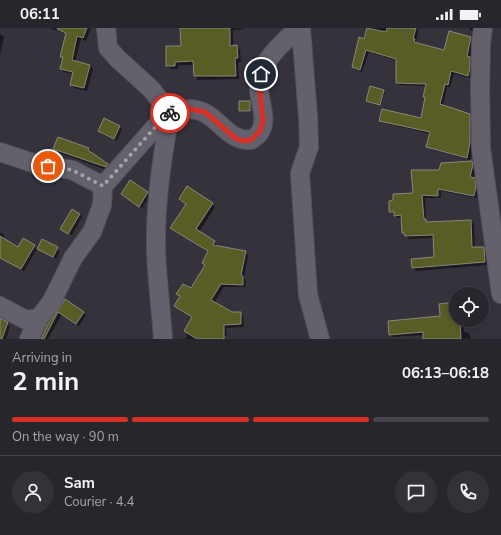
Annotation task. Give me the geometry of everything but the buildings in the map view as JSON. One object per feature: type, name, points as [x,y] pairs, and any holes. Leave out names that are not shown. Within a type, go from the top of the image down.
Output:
[{"type":"street","points":[[106,28],[108,48],[151,89],[170,113],[163,152],[156,226],[156,250],[163,339]]},
{"type":"street","points":[[29,339],[39,318],[52,301],[73,258],[92,232],[102,205],[103,186],[165,116],[170,113],[190,109],[205,112],[235,138],[243,141],[251,140],[260,131],[263,121],[259,83],[264,66],[275,52],[299,28]]},
{"type":"street","points":[[299,28],[308,132],[308,147],[300,174],[308,294],[320,339]]},
{"type":"street","points":[[483,28],[481,44],[480,89],[481,148],[501,294]]},
{"type":"street","points":[[0,152],[36,164],[72,170],[103,186]]},
{"type":"street","points":[[0,306],[26,320],[39,318]]},
{"type":"way so far","points":[[48,166],[72,170],[103,186],[165,116],[170,113]]},
{"type":"route","points":[[170,113],[190,109],[205,112],[235,138],[243,141],[251,140],[260,131],[263,121],[259,83],[261,74]]}]
